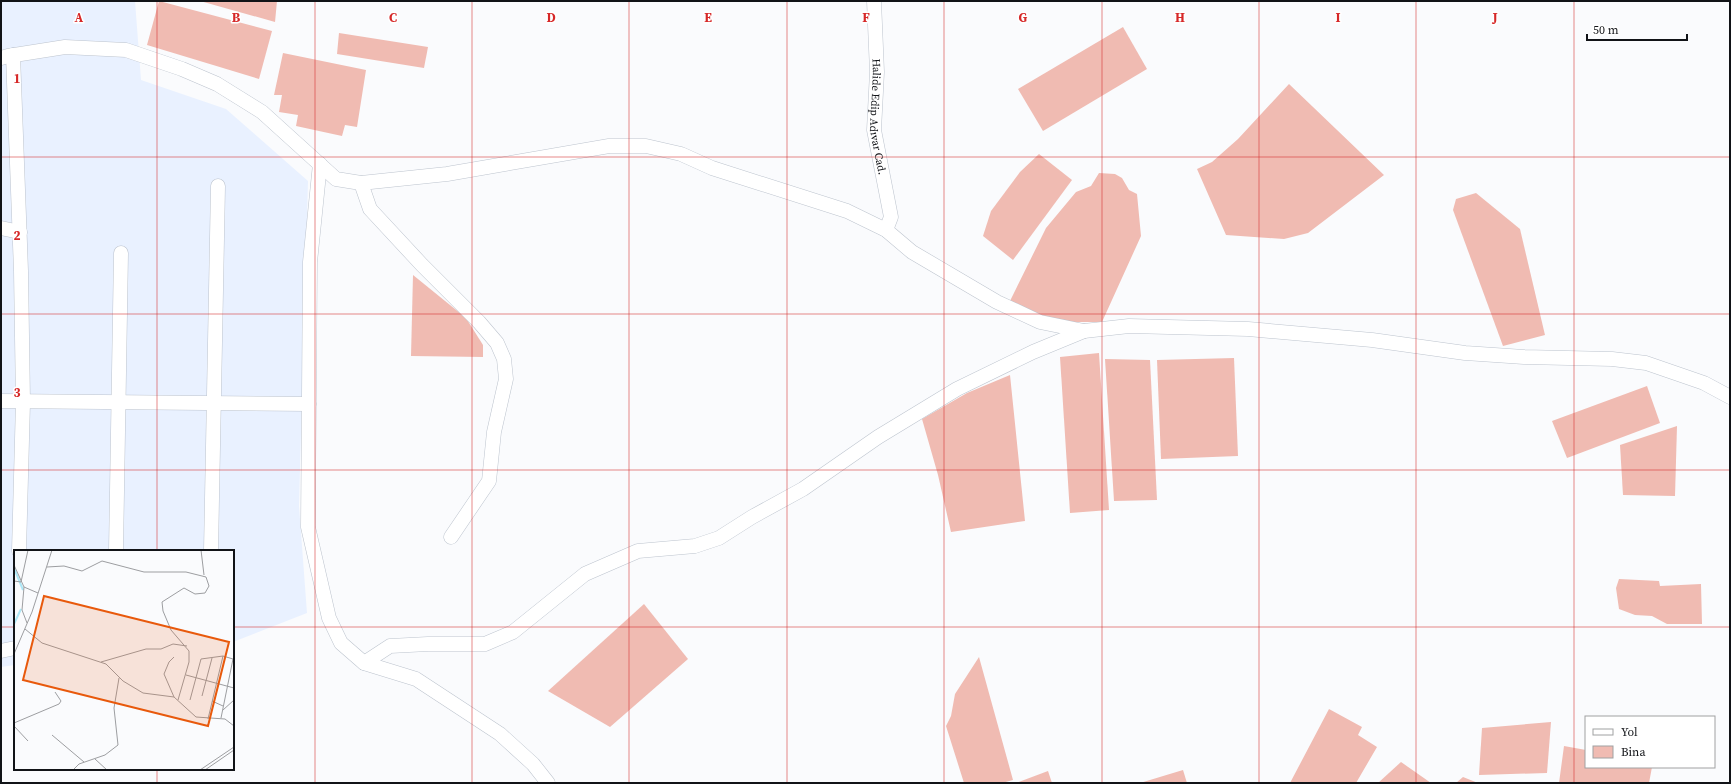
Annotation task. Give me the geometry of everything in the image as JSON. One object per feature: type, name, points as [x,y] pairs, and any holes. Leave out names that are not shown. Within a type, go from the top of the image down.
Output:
[{"type":"street","name":"Halide Edip Adıvar Cad.","points":[[874,1],[877,72],[874,130],[891,218],[886,230]]},
{"type":"street","points":[[19,550],[23,402],[20,232],[7,56],[65,47],[126,50],[182,69],[217,84],[262,112],[336,179],[361,183],[447,174],[609,146],[646,146],[681,154],[712,168],[847,211],[886,230],[912,252],[997,302],[1040,322],[1084,331]]},
{"type":"street","points":[[320,164],[310,262],[308,527],[328,618],[341,643],[364,662],[416,679],[500,734],[533,764],[548,783]]},
{"type":"street","points":[[361,183],[370,209],[497,342],[504,360],[506,378],[494,432],[489,481],[451,537]]},
{"type":"street","points":[[211,550],[218,186]]},
{"type":"street","points":[[1,228],[20,232]]},
{"type":"street","points":[[116,550],[121,253]]},
{"type":"street","points":[[364,662],[390,646],[428,644],[486,644],[513,632],[585,574],[638,551],[695,546],[719,538],[752,517],[803,489],[878,437],[957,389],[1033,352],[1084,331],[1129,326],[1248,329],[1372,340],[1464,353],[1524,357],[1612,359],[1646,364],[1704,383],[1730,397]]},
{"type":"street","points":[[1,401],[309,404]]},
{"type":"street","points":[[1,651],[14,648]]},
{"type":"shaded area","points":[[1,1],[135,1],[141,80],[226,109],[308,181],[299,506],[307,613],[234,642],[234,550],[14,550],[14,665],[1,667]]},
{"type":"building","points":[[159,1],[272,31],[259,79],[147,45]]},
{"type":"building","points":[[200,1],[277,1],[275,22]]},
{"type":"building","points":[[1123,27],[1147,69],[1043,131],[1018,89]]},
{"type":"building","points":[[339,33],[428,47],[424,68],[337,54]]},
{"type":"building","points":[[283,53],[366,70],[357,127],[345,125],[342,136],[296,126],[298,115],[279,112],[282,95],[274,95]]},
{"type":"building","points":[[1289,84],[1384,175],[1308,233],[1284,239],[1226,235],[1197,169],[1212,162],[1238,139]]},
{"type":"building","points":[[1039,154],[1072,180],[1013,260],[983,236],[991,211],[1020,172]]},
{"type":"building","points":[[1099,173],[1115,174],[1122,178],[1129,190],[1137,194],[1141,236],[1102,322],[1072,322],[1041,317],[1010,301],[1046,228],[1076,192],[1091,186]]},
{"type":"building","points":[[1476,193],[1520,229],[1545,335],[1503,346],[1453,210],[1456,199]]},
{"type":"building","points":[[413,275],[466,318],[483,345],[483,357],[411,356]]},
{"type":"building","points":[[1099,353],[1109,510],[1070,513],[1060,357]]},
{"type":"building","points":[[1234,358],[1238,456],[1161,459],[1157,360]]},
{"type":"building","points":[[1105,359],[1150,360],[1157,500],[1114,501]]},
{"type":"building","points":[[1010,375],[1025,521],[951,532],[938,475],[922,419],[967,393]]},
{"type":"building","points":[[1647,386],[1660,423],[1567,458],[1552,421]]},
{"type":"building","points":[[1677,426],[1675,496],[1623,495],[1620,445]]},
{"type":"building","points":[[1619,579],[1659,581],[1660,586],[1701,584],[1702,624],[1667,624],[1652,616],[1635,615],[1619,609],[1616,588]]},
{"type":"building","points":[[644,604],[688,659],[610,727],[548,691]]},
{"type":"building","points":[[979,657],[1013,780],[1002,783],[964,783],[946,726],[951,716],[955,694]]},
{"type":"building","points":[[1329,709],[1362,727],[1358,735],[1377,747],[1356,783],[1290,783]]},
{"type":"building","points":[[1551,722],[1547,773],[1479,775],[1482,728]]},
{"type":"building","points":[[1564,746],[1585,750],[1585,768],[1652,768],[1649,783],[1559,783]]},
{"type":"building","points":[[1401,762],[1431,783],[1378,783]]},
{"type":"building","points":[[1183,770],[1187,783],[1140,783]]},
{"type":"building","points":[[1048,771],[1052,783],[1016,783]]},
{"type":"building","points":[[1463,777],[1478,783],[1456,783]]}]
